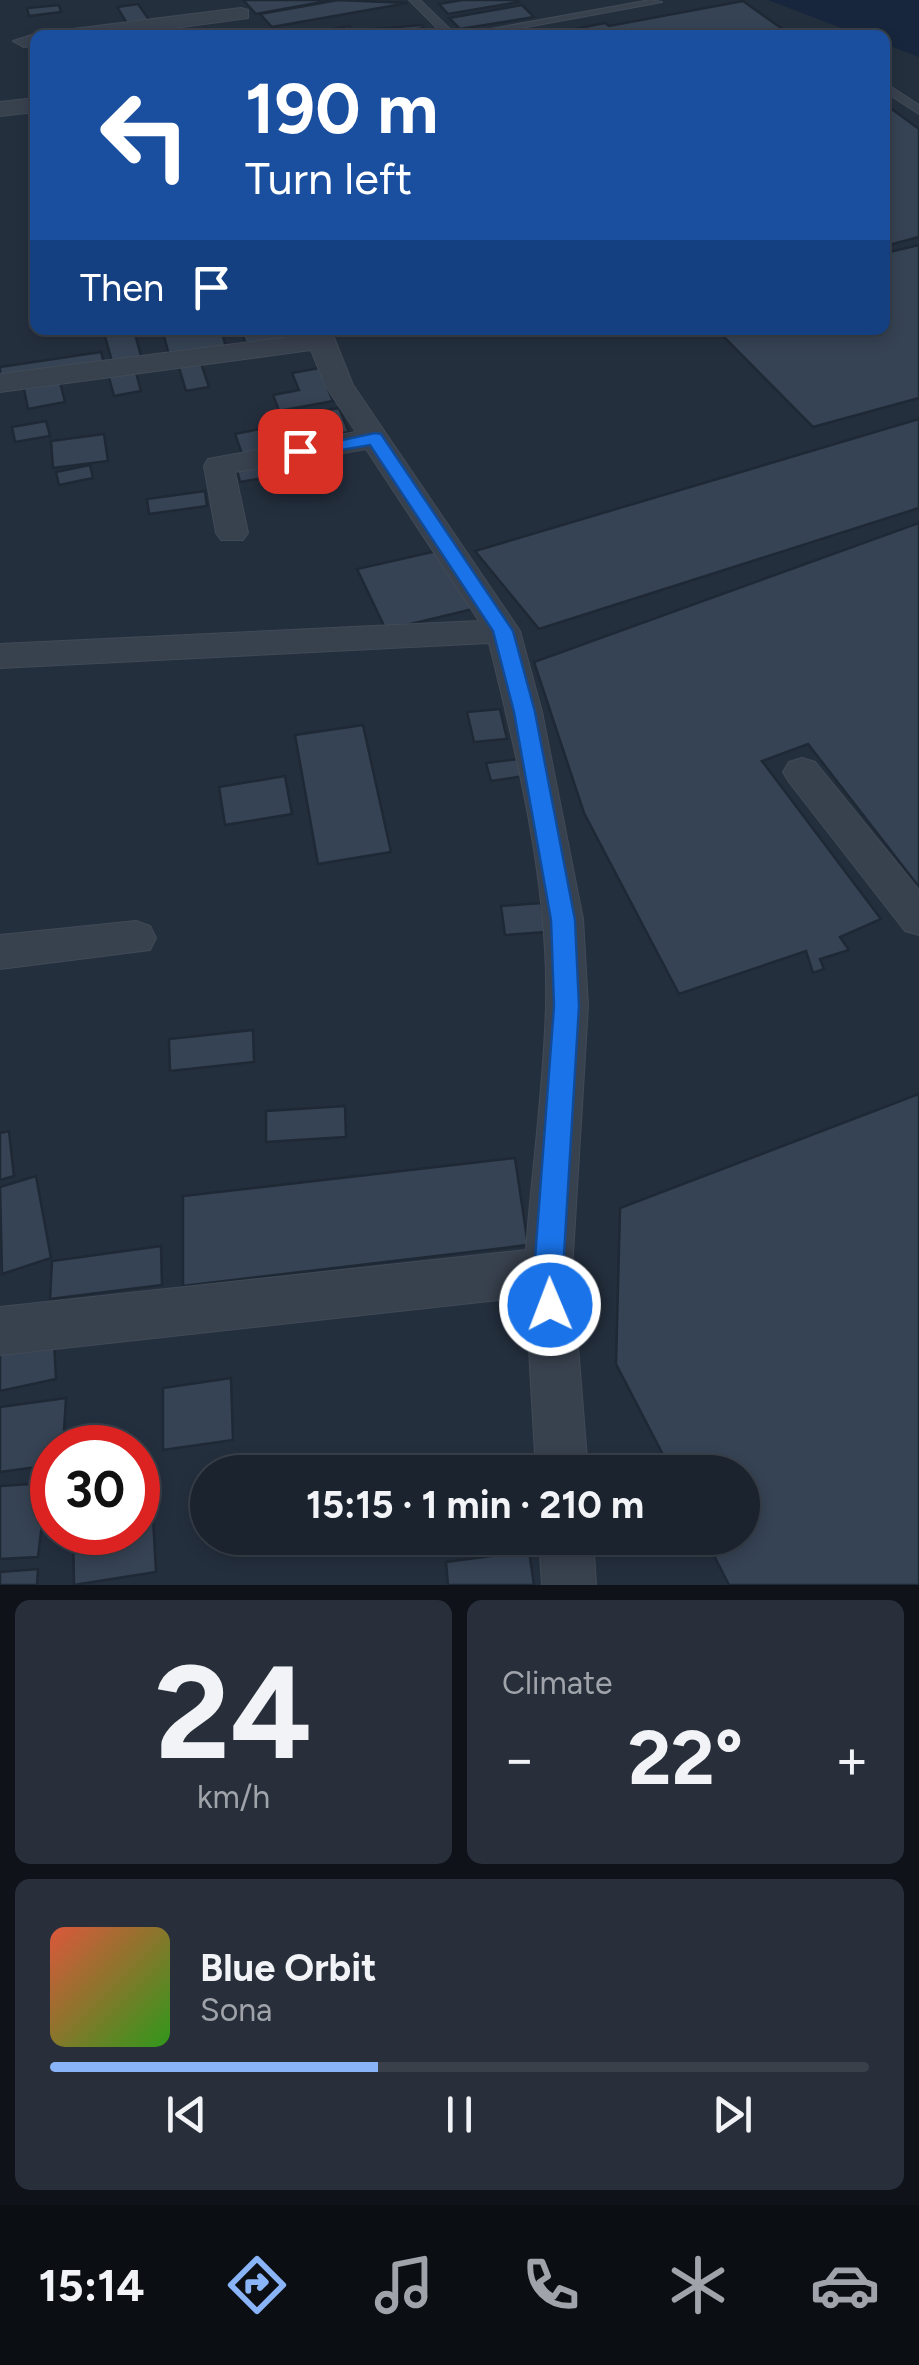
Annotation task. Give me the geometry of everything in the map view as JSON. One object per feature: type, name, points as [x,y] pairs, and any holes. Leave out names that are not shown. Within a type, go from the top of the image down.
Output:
[{"type":"street","points":[[101,30],[234,7],[254,30]]},
{"type":"street","points":[[0,109],[30,105]]},
{"type":"street","points":[[146,335],[153,363]]},
{"type":"street","points":[[0,384],[318,336],[339,384],[503,631],[524,712],[563,920],[565,1044],[548,1272],[561,1455]]},
{"type":"street","points":[[232,533],[220,466],[375,438]]},
{"type":"street","points":[[0,656],[503,631]]},
{"type":"street","points":[[802,772],[919,919]]},
{"type":"street","points":[[0,952],[136,938]]},
{"type":"street","points":[[0,1331],[548,1272]]},
{"type":"street","points":[[567,1555],[570,1585]]},
{"type":"lane","points":[[414,0],[445,30]]},
{"type":"lane","points":[[493,30],[657,2]]},
{"type":"lane","points":[[890,90],[919,110]]},
{"type":"water","points":[[768,0],[919,0],[919,57],[890,46],[890,30],[847,30]]},
{"type":"building","points":[[243,0],[333,0],[256,14]]},
{"type":"building","points":[[338,0],[408,3],[272,27],[260,14]]},
{"type":"building","points":[[462,0],[519,2],[448,14],[439,4]]},
{"type":"building","points":[[743,1],[784,30],[569,30],[605,23],[609,26]]},
{"type":"building","points":[[138,4],[150,21],[128,25],[117,7]]},
{"type":"building","points":[[59,5],[61,12],[29,16],[27,8]]},
{"type":"building","points":[[522,5],[534,17],[460,29],[449,18]]},
{"type":"building","points":[[422,25],[424,28],[411,30],[361,30]]},
{"type":"building","points":[[890,108],[919,129],[919,237],[890,245]]},
{"type":"building","points":[[919,245],[919,398],[813,427],[722,335],[890,335],[890,252]]},
{"type":"building","points":[[105,335],[135,335],[142,360],[113,365]]},
{"type":"building","points":[[222,335],[226,347],[169,355],[164,336]]},
{"type":"building","points":[[243,335],[304,337],[245,343]]},
{"type":"building","points":[[101,352],[104,363],[0,379],[0,367]]},
{"type":"building","points":[[200,360],[209,387],[186,391],[178,364]]},
{"type":"building","points":[[319,368],[333,401],[279,411],[273,395],[299,390],[292,373]]},
{"type":"building","points":[[135,369],[141,391],[114,396],[108,374]]},
{"type":"building","points":[[59,378],[65,402],[28,409],[23,384]]},
{"type":"building","points":[[339,408],[349,432],[286,443],[277,418]]},
{"type":"building","points":[[919,419],[919,508],[539,629],[475,551]]},
{"type":"building","points":[[46,421],[50,436],[15,442],[12,427]]},
{"type":"building","points":[[265,428],[272,448],[242,454],[235,434]]},
{"type":"building","points":[[104,434],[108,461],[53,468],[51,441]]},
{"type":"building","points":[[294,457],[299,472],[240,482],[236,466]]},
{"type":"building","points":[[90,465],[93,478],[59,485],[56,472]]},
{"type":"building","points":[[205,491],[207,506],[149,514],[147,499]]},
{"type":"building","points":[[919,523],[919,887],[808,744],[762,761],[881,919],[840,937],[849,950],[820,959],[824,969],[813,973],[806,951],[679,994],[584,813],[534,662]]},
{"type":"building","points":[[441,550],[473,609],[386,630],[357,569]]},
{"type":"building","points":[[500,709],[507,739],[474,742],[467,712]]},
{"type":"building","points":[[363,725],[391,852],[318,864],[295,735]]},
{"type":"building","points":[[526,758],[531,775],[491,781],[486,763]]},
{"type":"building","points":[[285,776],[292,814],[225,825],[219,787]]},
{"type":"building","points":[[541,903],[546,932],[505,935],[501,906]]},
{"type":"building","points":[[253,1030],[254,1062],[170,1071],[169,1039]]},
{"type":"building","points":[[919,1094],[919,1585],[729,1585],[714,1555],[760,1555],[760,1455],[663,1455],[616,1364],[620,1208]]},
{"type":"building","points":[[345,1106],[346,1137],[266,1142],[266,1111]]},
{"type":"building","points":[[9,1131],[14,1176],[0,1180],[0,1133]]},
{"type":"building","points":[[515,1158],[528,1245],[183,1286],[183,1196]]},
{"type":"building","points":[[36,1176],[51,1258],[2,1274],[0,1187]]},
{"type":"building","points":[[161,1246],[162,1285],[50,1299],[52,1261]]},
{"type":"building","points":[[54,1340],[56,1379],[0,1391],[0,1351]]},
{"type":"building","points":[[231,1378],[233,1440],[163,1450],[163,1388]]},
{"type":"building","points":[[66,1398],[64,1425],[30,1425],[30,1468],[0,1472],[0,1407]]},
{"type":"building","points":[[30,1484],[30,1555],[38,1557],[0,1559],[0,1486]]},
{"type":"building","points":[[73,1555],[155,1555],[156,1572],[74,1585]]},
{"type":"building","points":[[530,1555],[534,1585],[448,1585],[446,1562]]},
{"type":"building","points":[[38,1569],[37,1585],[0,1585],[0,1572]]},
{"type":"route","points":[[300,451],[375,438],[503,631],[524,712],[563,920],[566,1006],[562,1121],[548,1272],[550,1305]]}]
